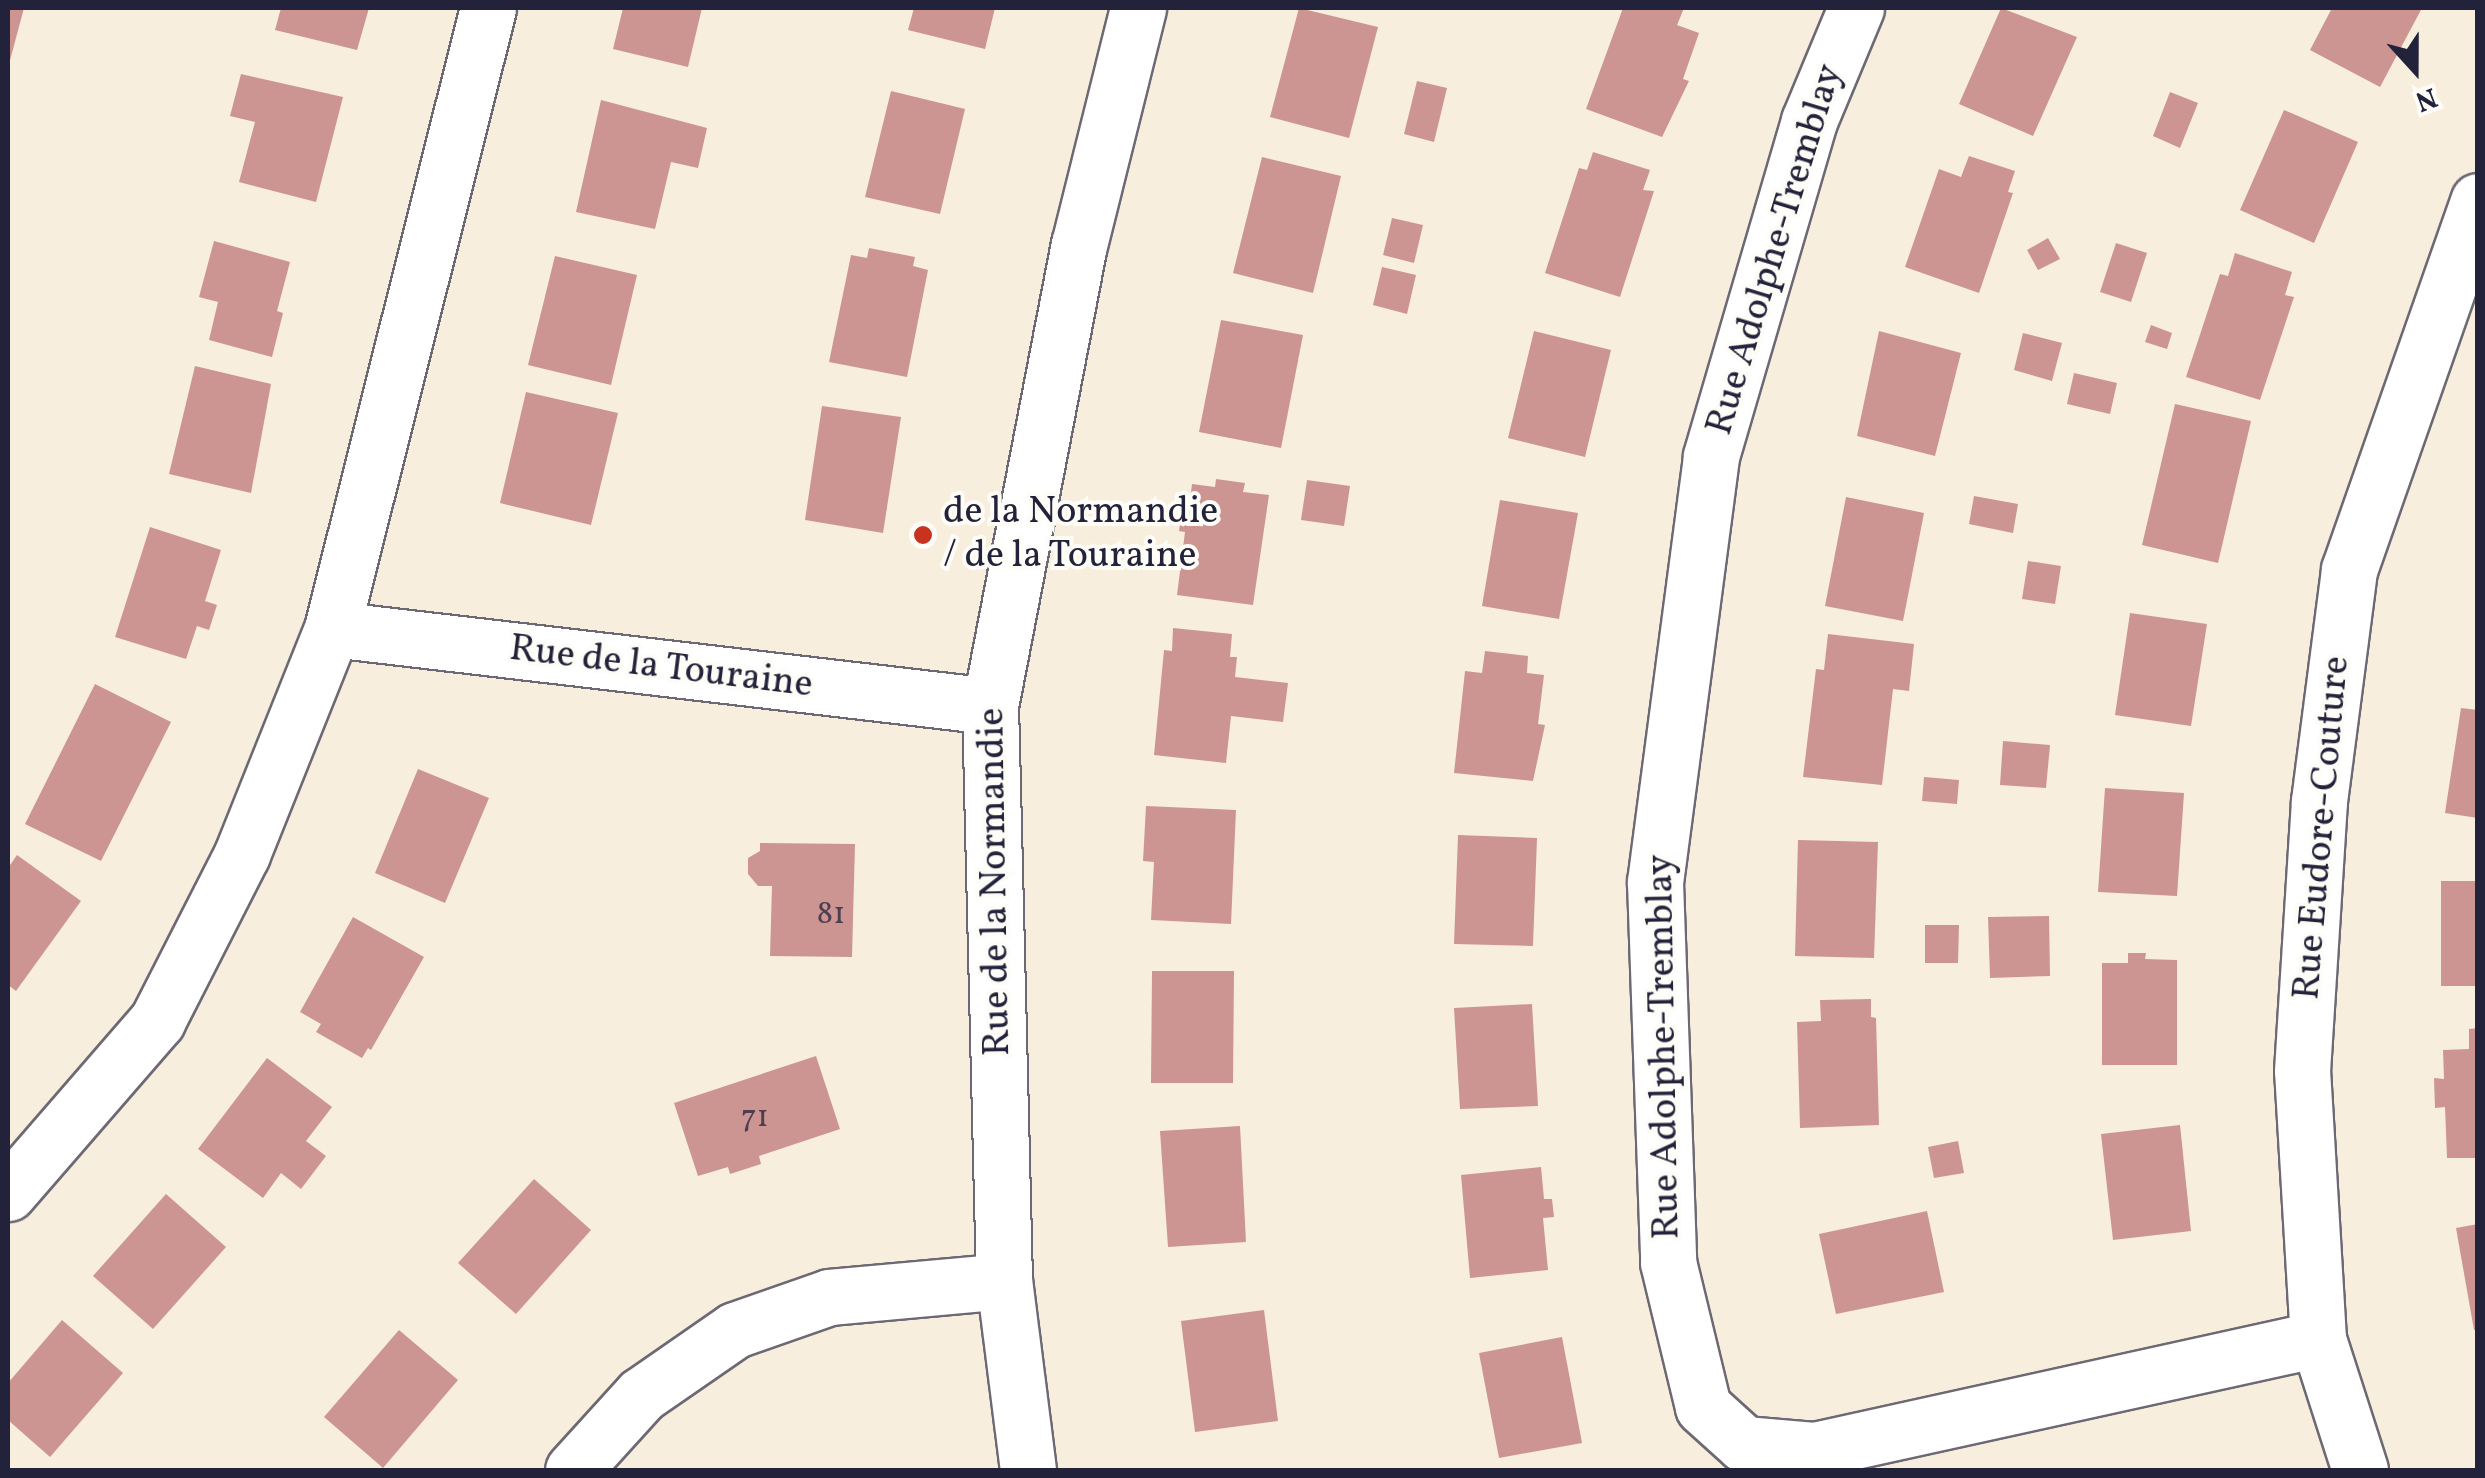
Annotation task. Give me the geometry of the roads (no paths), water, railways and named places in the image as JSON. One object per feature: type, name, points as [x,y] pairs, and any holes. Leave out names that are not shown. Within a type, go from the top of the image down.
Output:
[{"type":"street","points":[[8,1193],[157,1020],[242,854],[332,630],[488,8]]},
{"type":"street","name":"Rue de la Normandie","points":[[1028,1470],[1004,1282],[990,706],[1079,246],[1138,8]]},
{"type":"street","name":"Rue Adolphe-Tremblay","points":[[1856,8],[1810,121],[1711,457],[1655,882],[1668,1262],[1703,1407],[1744,1444],[1814,1450],[2318,1339]]},
{"type":"street","name":"Rue Eudore-Couture","points":[[2360,1470],[2318,1339],[2302,1072],[2319,801],[2349,570],[2404,402],[2478,201]]},
{"type":"street","name":"Rue de la Touraine","points":[[332,630],[990,706]]},
{"type":"street","points":[[573,1470],[641,1395],[735,1330],[829,1298],[1004,1282]]},
{"type":"place","name":"de la Normandie / de la Touraine","points":[[923,535]]}]
